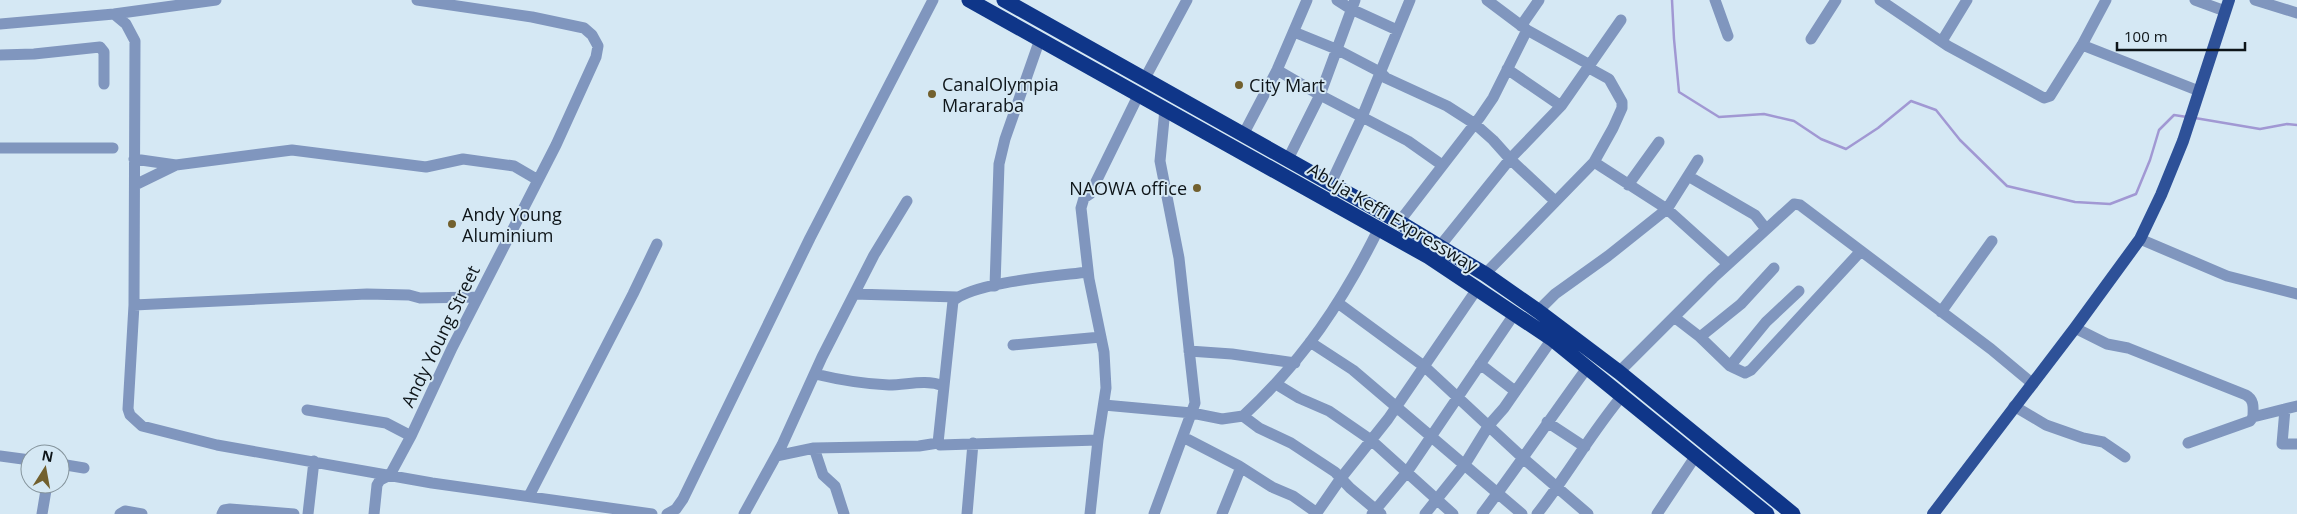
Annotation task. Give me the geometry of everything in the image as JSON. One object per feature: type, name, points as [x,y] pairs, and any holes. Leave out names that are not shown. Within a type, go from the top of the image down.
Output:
[{"type":"highway","name":"Abuja-Keffi Expressway","points":[[969,0],[1379,228],[1515,313],[1552,339],[1766,514]]},
{"type":"highway","name":"Abuja-Keffi Expressway","points":[[1004,0],[1331,183],[1485,274],[1619,372],[1792,514]]},
{"type":"main road","points":[[1932,514],[2014,406],[2033,384],[2140,239],[2161,195],[2192,112],[2227,5]]},
{"type":"street","points":[[0,24],[114,14],[216,0]]},
{"type":"street","name":"Andy Young Street","points":[[374,514],[377,485],[380,480],[390,475],[411,436],[478,297],[538,180],[596,57],[598,46],[592,35],[584,28],[532,17],[417,0]]},
{"type":"street","points":[[667,514],[676,509],[683,499],[805,247],[933,0]]},
{"type":"street","points":[[1243,134],[1277,70],[1307,0]]},
{"type":"street","points":[[1337,0],[1353,5],[1398,30]]},
{"type":"street","points":[[1331,183],[1362,117],[1410,0]]},
{"type":"street","points":[[1485,274],[1594,162],[1622,106],[1609,79],[1524,28],[1487,0]]},
{"type":"street","points":[[1399,222],[1493,98],[1524,28],[1539,0]]},
{"type":"street","points":[[1715,0],[1728,36]]},
{"type":"street","points":[[1811,39],[1836,0]]},
{"type":"street","points":[[1880,0],[1942,41],[2044,98],[2050,96],[2082,46],[2106,0]]},
{"type":"street","points":[[1942,41],[1968,0]]},
{"type":"street","points":[[2195,0],[2227,5]]},
{"type":"street","points":[[2255,0],[2297,13]]},
{"type":"street","points":[[1144,80],[1185,1]]},
{"type":"street","points":[[1288,159],[1320,95],[1353,5]]},
{"type":"street","points":[[114,14],[126,24],[135,41],[134,305],[128,409],[134,422],[142,426],[217,445],[432,483],[652,514]]},
{"type":"street","points":[[1440,246],[1510,159],[1561,106],[1621,20]]},
{"type":"street","points":[[1294,32],[1336,49],[1380,72],[1386,78],[1447,106],[1475,124],[1555,201]]},
{"type":"street","points":[[995,286],[1000,164],[1005,139],[1040,39]]},
{"type":"street","points":[[2082,46],[2199,91]]},
{"type":"street","points":[[0,55],[34,54],[100,47],[104,52],[104,84]]},
{"type":"street","points":[[1507,69],[1561,106]]},
{"type":"street","points":[[1277,70],[1408,141],[1442,165]]},
{"type":"street","points":[[1090,514],[1106,388],[1101,337],[1088,272],[1081,208],[1084,198],[1090,194],[1139,94]]},
{"type":"street","points":[[1154,514],[1195,403],[1179,258],[1160,161],[1165,109]]},
{"type":"street","points":[[1628,185],[1659,142]]},
{"type":"street","points":[[0,148],[113,148]]},
{"type":"street","points":[[134,158],[176,165],[292,150],[426,167],[434,167],[459,159],[514,166],[538,180]]},
{"type":"street","points":[[1538,311],[1554,294],[1608,256],[1667,209],[1698,160]]},
{"type":"street","points":[[1594,162],[1667,209],[1728,264]]},
{"type":"street","points":[[135,185],[176,165]]},
{"type":"street","points":[[1688,176],[1755,215],[1766,229]]},
{"type":"street","points":[[744,514],[776,456],[874,255],[907,201]]},
{"type":"street","points":[[1619,372],[1728,264],[1790,206],[1800,205],[2033,384]]},
{"type":"street","points":[[1104,405],[1192,413],[1222,419],[1243,416],[1295,363],[1353,280],[1379,228]]},
{"type":"street","points":[[2140,239],[2227,276],[2297,294]]},
{"type":"street","points":[[1941,312],[1992,241]]},
{"type":"street","points":[[530,496],[634,294],[657,244]]},
{"type":"street","points":[[1674,317],[1700,337],[1730,366],[1745,373],[1751,370],[1860,252]]},
{"type":"street","points":[[1700,337],[1741,304],[1774,268]]},
{"type":"street","points":[[938,443],[951,305],[956,298],[967,292],[1012,281],[1088,272]]},
{"type":"street","points":[[1183,437],[1241,467],[1272,487],[1293,496],[1316,513],[1398,406],[1477,289]]},
{"type":"street","points":[[1730,366],[1766,322],[1799,290]]},
{"type":"street","points":[[134,305],[367,294],[409,295],[420,298],[478,297]]},
{"type":"street","points":[[854,294],[956,298]]},
{"type":"street","points":[[1338,303],[1425,367],[1524,459],[1588,514]]},
{"type":"street","points":[[1243,416],[1260,428],[1291,443],[1336,472],[1376,512],[1406,472],[1515,313]]},
{"type":"street","points":[[2075,328],[2107,344],[2128,348],[2246,395],[2254,406],[2253,417]]},
{"type":"street","points":[[1013,345],[1101,337]]},
{"type":"street","points":[[1425,514],[1465,464],[1489,426],[1504,408],[1552,339]]},
{"type":"street","points":[[1310,342],[1353,370],[1398,406],[1522,514]]},
{"type":"street","points":[[1189,351],[1232,354],[1295,363]]},
{"type":"street","points":[[1480,364],[1515,390]]},
{"type":"street","points":[[1482,514],[1524,459],[1548,422],[1588,368]]},
{"type":"street","points":[[815,374],[853,383],[900,385],[910,382],[934,382],[944,386]]},
{"type":"street","points":[[1276,384],[1299,398],[1329,411],[1371,440],[1452,514]]},
{"type":"street","points":[[1537,514],[1603,419],[1622,396]]},
{"type":"street","points":[[2014,406],[2046,425],[2083,438],[2103,442],[2125,456]]},
{"type":"street","points":[[2188,443],[2250,421],[2253,417],[2297,406]]},
{"type":"street","points":[[307,410],[386,423],[411,436]]},
{"type":"street","points":[[2285,410],[2282,444],[2297,444]]},
{"type":"street","points":[[1548,422],[1585,447]]},
{"type":"street","points":[[776,456],[814,448],[919,446],[938,443],[940,445],[1098,440]]},
{"type":"street","points":[[967,514],[973,444]]},
{"type":"street","points":[[814,448],[823,475],[835,486],[844,514]]},
{"type":"street","points":[[0,456],[20,459]]},
{"type":"street","points":[[1657,514],[1695,457]]},
{"type":"street","points":[[308,514],[314,461]]},
{"type":"street","points":[[70,466],[84,468]]},
{"type":"street","points":[[1222,514],[1241,467]]},
{"type":"street","points":[[42,514],[45,494]]},
{"type":"street","points":[[222,514],[224,510],[230,509],[294,514]]},
{"type":"street","points":[[120,514],[125,511],[142,514]]},
{"type":"waterway","points":[[1672,0],[1679,92],[1719,117],[1764,114],[1794,121],[1821,139],[1846,149],[1878,128],[1911,101],[1936,110],[1960,140],[2007,186],[2075,202],[2110,204],[2136,194],[2150,160],[2159,130],[2174,115],[2187,117]]},
{"type":"waterway","points":[[2195,118],[2260,129],[2287,124],[2297,125]]},
{"type":"place","name":"City Mart","points":[[1239,85]]},
{"type":"place","name":"CanalOlympia Mararaba","points":[[932,94]]},
{"type":"place","name":"NAOWA office","points":[[1197,188]]},
{"type":"place","name":"Andy Young Aluminium","points":[[452,224]]}]
